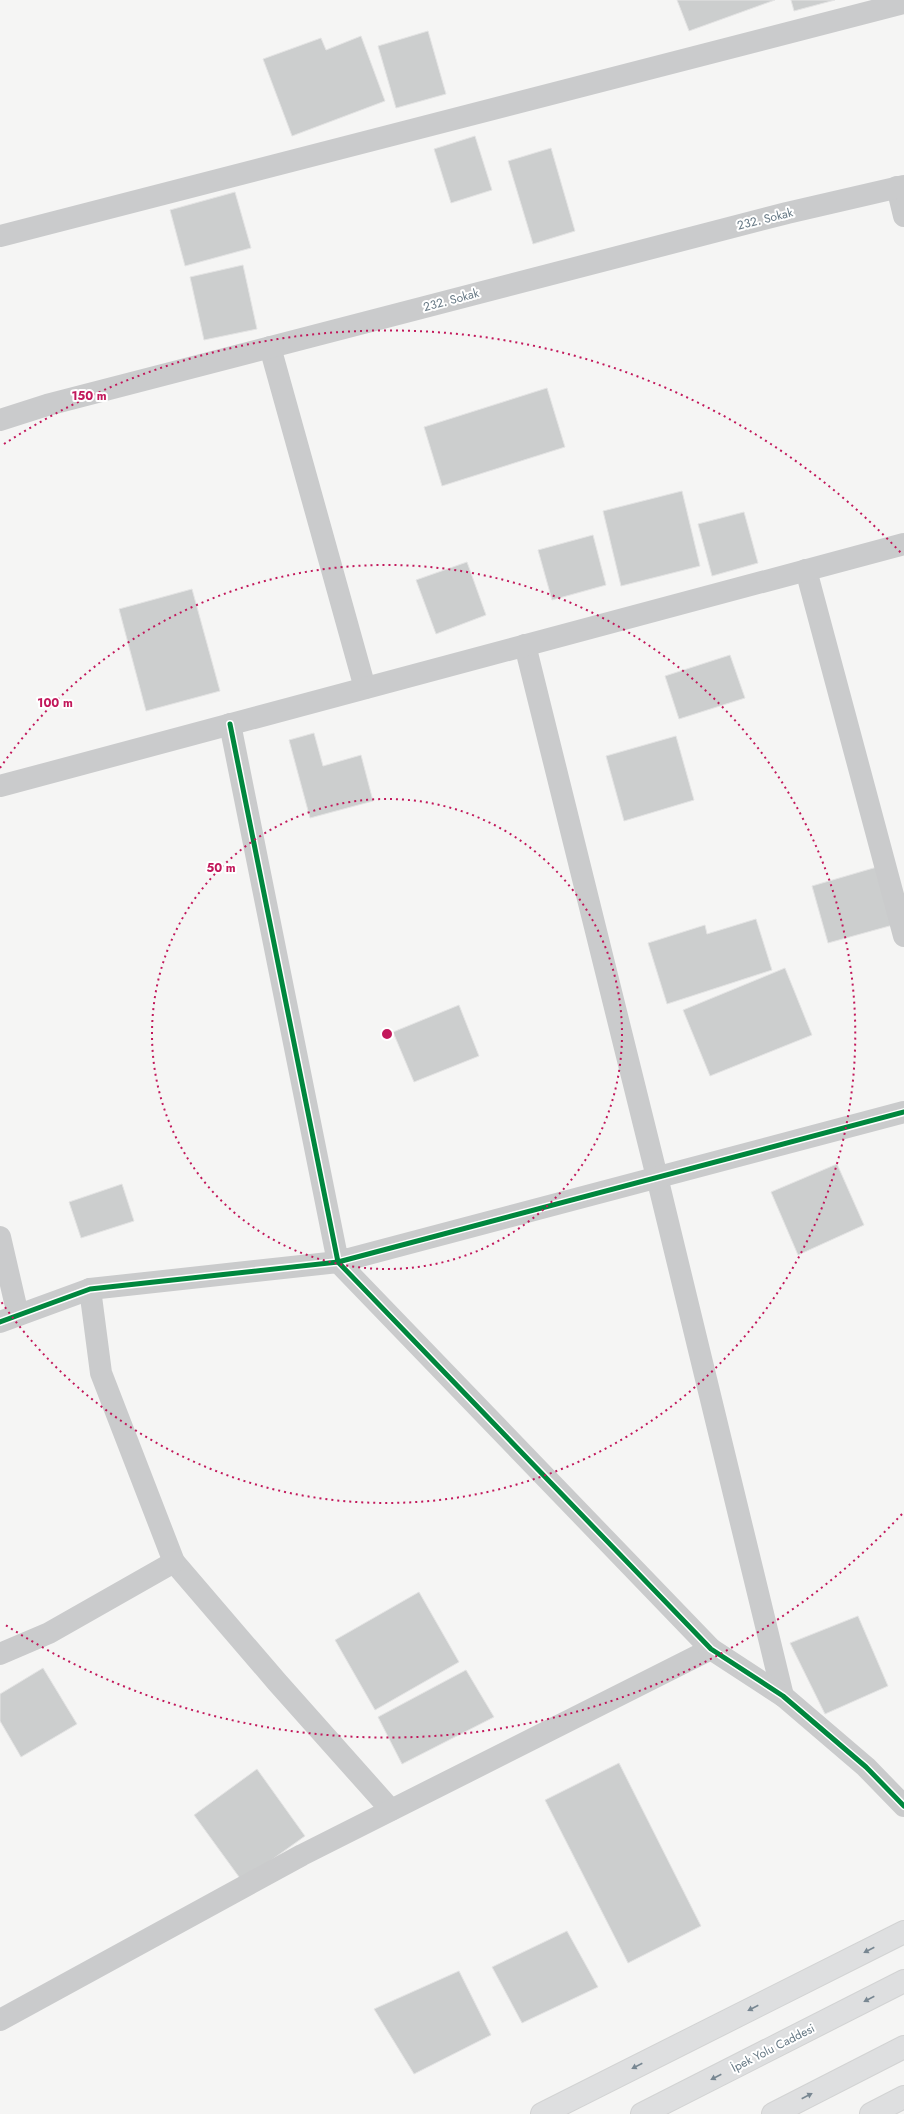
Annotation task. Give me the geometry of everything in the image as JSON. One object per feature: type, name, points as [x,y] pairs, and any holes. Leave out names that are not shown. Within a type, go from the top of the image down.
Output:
[{"type":"highway","points":[[542,2114],[904,1932]]},
{"type":"highway","name":"İpek Yolu Caddesi","points":[[642,2114],[904,1982]]},
{"type":"highway","points":[[773,2114],[904,2047]]},
{"type":"highway","points":[[871,2114],[904,2097]]},
{"type":"street","points":[[0,236],[904,3]]},
{"type":"street","points":[[900,187],[904,216]]},
{"type":"street","name":"232. Sokak","points":[[0,420],[47,405],[787,213],[900,187]]},
{"type":"street","points":[[270,347],[365,688]]},
{"type":"street","points":[[0,786],[904,544]]},
{"type":"street","points":[[806,570],[904,936]]},
{"type":"street","points":[[525,645],[657,1177],[783,1696]]},
{"type":"street","points":[[230,724],[338,1262],[711,1648],[783,1696],[866,1767],[904,1806]]},
{"type":"street","points":[[0,1237],[9,1319],[90,1289],[338,1262],[904,1112]]},
{"type":"street","points":[[90,1289],[101,1373],[174,1562],[277,1682],[391,1810]]},
{"type":"street","points":[[0,1654],[49,1633],[174,1562]]},
{"type":"street","points":[[0,2020],[295,1859],[711,1648]]},
{"type":"building","points":[[677,0],[775,0],[689,31]]},
{"type":"building","points":[[791,0],[835,0],[794,11]]},
{"type":"building","points":[[428,31],[446,94],[396,108],[378,46]]},
{"type":"building","points":[[361,36],[385,101],[292,136],[263,59],[321,38],[326,50]]},
{"type":"building","points":[[475,136],[492,190],[451,203],[434,149]]},
{"type":"building","points":[[551,148],[575,231],[533,244],[508,161]]},
{"type":"building","points":[[235,192],[251,248],[185,266],[170,210]]},
{"type":"building","points":[[243,265],[257,329],[204,340],[190,277]]},
{"type":"building","points":[[547,388],[565,447],[442,486],[424,427]]},
{"type":"building","points":[[682,491],[700,566],[621,586],[603,511]]},
{"type":"building","points":[[744,512],[758,563],[712,576],[698,524]]},
{"type":"building","points":[[593,535],[606,585],[552,600],[538,550]]},
{"type":"building","points":[[467,562],[486,615],[436,634],[416,580]]},
{"type":"building","points":[[192,589],[220,691],[146,711],[119,609]]},
{"type":"building","points":[[730,655],[745,698],[679,719],[665,676]]},
{"type":"building","points":[[314,733],[323,766],[361,755],[373,801],[310,818],[289,740]]},
{"type":"building","points":[[676,736],[694,800],[624,821],[606,756]]},
{"type":"building","points":[[877,867],[893,925],[828,943],[812,886]]},
{"type":"building","points":[[756,919],[772,970],[667,1004],[648,943],[705,925],[707,934]]},
{"type":"building","points":[[785,968],[812,1035],[710,1076],[683,1010]]},
{"type":"building","points":[[459,1005],[479,1056],[414,1082],[393,1032]]},
{"type":"building","points":[[837,1164],[864,1225],[798,1255],[771,1192]]},
{"type":"building","points":[[122,1184],[134,1221],[81,1238],[69,1202]]},
{"type":"building","points":[[419,1592],[459,1662],[375,1710],[335,1640]]},
{"type":"building","points":[[858,1616],[888,1686],[825,1714],[790,1643]]},
{"type":"building","points":[[43,1668],[77,1724],[21,1757],[0,1721],[0,1694]]},
{"type":"building","points":[[466,1670],[494,1717],[402,1764],[378,1717]]},
{"type":"building","points":[[619,1763],[701,1926],[628,1963],[545,1800]]},
{"type":"building","points":[[257,1769],[305,1836],[242,1881],[194,1815]]},
{"type":"building","points":[[567,1931],[598,1987],[522,2023],[492,1967]]},
{"type":"building","points":[[459,1971],[491,2035],[414,2074],[374,2009]]},
{"type":"cycle path","points":[[230,724],[338,1262],[904,1112]]},
{"type":"cycle path","points":[[0,1322],[90,1289],[338,1262],[711,1649],[783,1696],[866,1767],[904,1806]]}]
